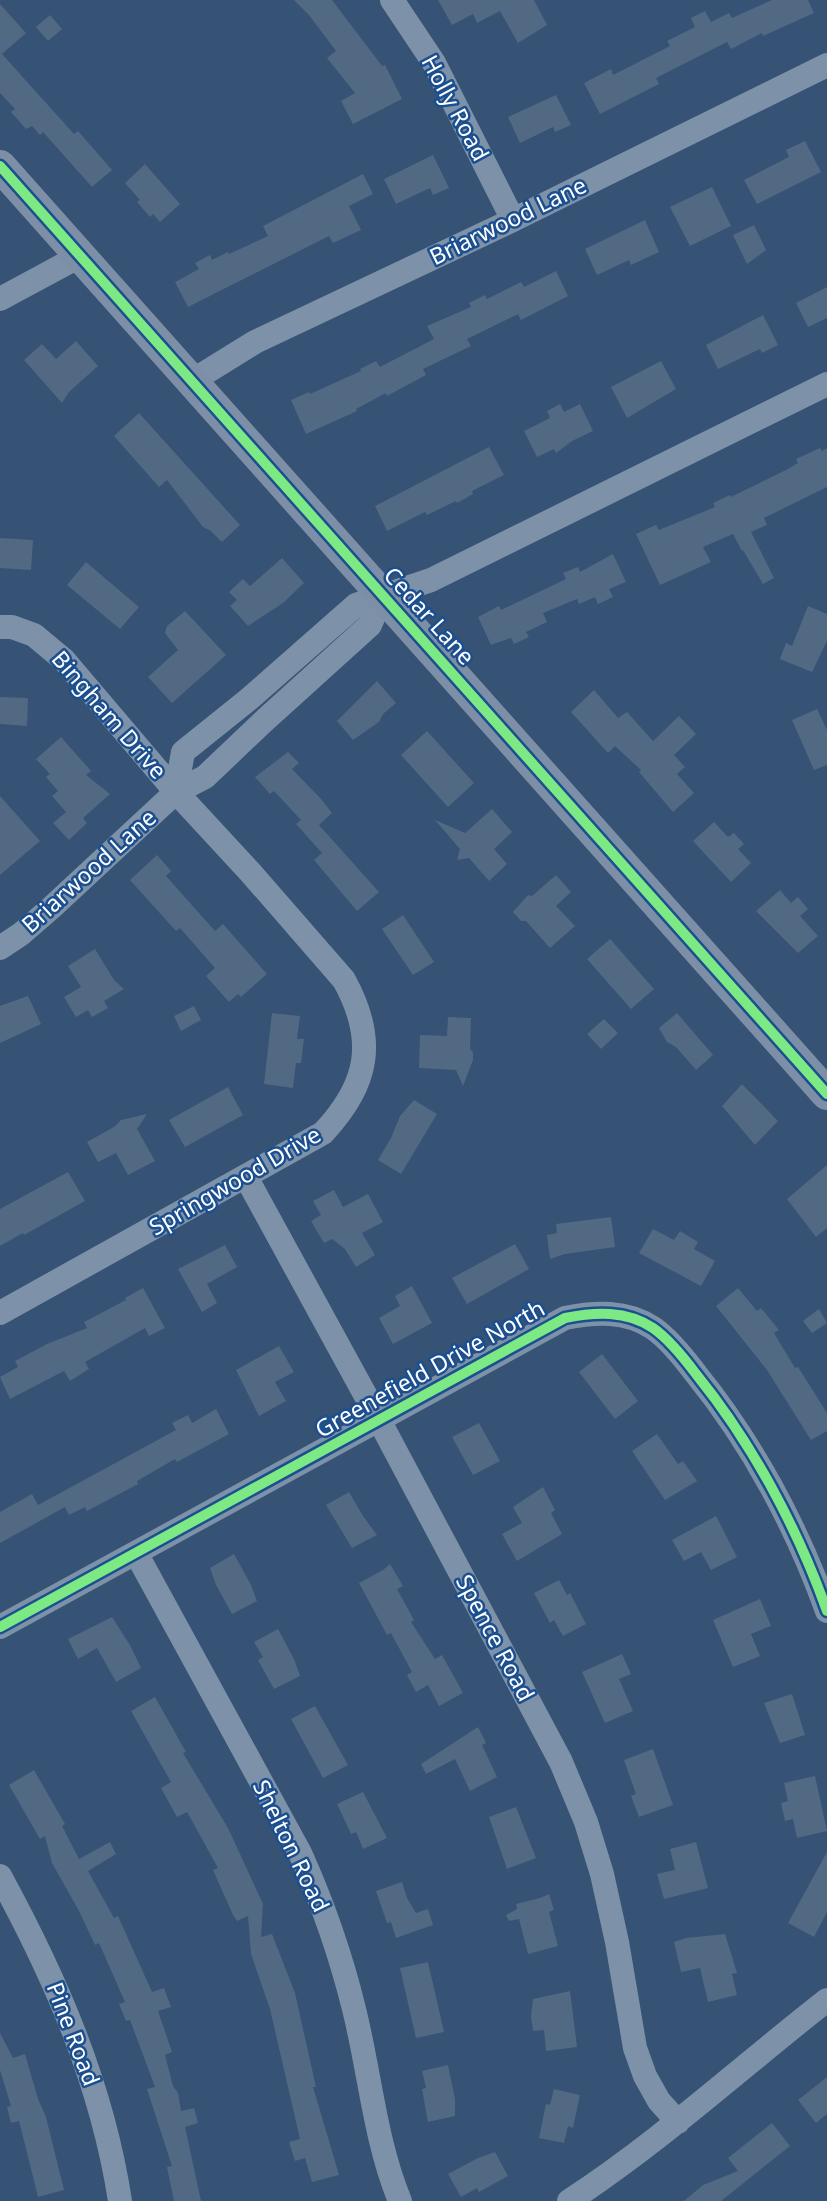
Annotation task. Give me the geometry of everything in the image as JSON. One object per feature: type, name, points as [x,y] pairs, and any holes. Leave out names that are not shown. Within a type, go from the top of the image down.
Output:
[{"type":"main road","name":"Cedar Lane","points":[[0,166],[827,1094]]},
{"type":"street","name":"Holly Road","points":[[392,0],[433,64],[513,220]]},
{"type":"street","name":"Briarwood Lane","points":[[192,381],[255,342],[513,220],[827,65]]},
{"type":"street","points":[[0,299],[80,256]]},
{"type":"street","name":"Briarwood Lane","points":[[0,948],[51,908],[176,792],[183,752],[249,699],[356,605],[431,580],[827,384]]},
{"type":"street","name":"Bingham Drive","points":[[0,627],[12,627],[34,635],[57,653],[176,792]]},
{"type":"street","name":"Springwood Drive","points":[[0,1313],[323,1133],[342,1113],[354,1092],[361,1070],[364,1046],[362,1023],[355,1000],[344,980],[176,792]]},
{"type":"street","name":"Spence Road","points":[[246,1177],[561,1762],[586,1822],[601,1874],[617,1942],[635,2048],[654,2092],[678,2122]]},
{"type":"street","name":"Greenefield Drive North","points":[[0,1627],[565,1318],[591,1313],[613,1313],[653,1328],[684,1359],[721,1405],[743,1437],[823,1584],[827,1611]]},
{"type":"street","name":"Shelton Road","points":[[136,1553],[300,1853],[317,1891],[354,2009],[387,2163],[400,2201]]},
{"type":"street","name":"Pine Road","points":[[0,1876],[64,2002],[101,2113],[120,2201]]},
{"type":"street","points":[[569,2201],[609,2175],[678,2122],[827,2000]]},
{"type":"building","points":[[294,0],[332,0],[382,66],[385,65],[402,99],[353,124],[341,101],[355,93],[327,58],[336,51]]},
{"type":"building","points":[[438,0],[534,0],[547,25],[518,43],[500,11],[477,23],[473,14],[452,25]]},
{"type":"building","points":[[772,0],[808,0],[814,13],[763,36],[762,33],[731,49],[727,42],[656,78],[659,84],[600,114],[584,83],[611,69],[613,75],[670,46],[667,41],[695,27],[691,18],[705,11],[711,22],[729,13],[732,18]]},
{"type":"building","points":[[0,4],[26,33],[2,54],[74,134],[78,131],[112,170],[92,187],[43,132],[40,135],[32,126],[26,129],[11,112],[15,109],[0,93]]},
{"type":"building","points":[[50,15],[62,29],[48,41],[36,27]]},
{"type":"building","points":[[556,95],[571,125],[555,132],[553,127],[520,143],[508,117]]},
{"type":"building","points":[[805,141],[821,172],[757,204],[744,180],[789,157],[786,150]]},
{"type":"building","points":[[433,155],[449,188],[433,195],[430,188],[396,204],[384,179]]},
{"type":"building","points":[[145,164],[180,204],[160,222],[153,214],[150,217],[125,183]]},
{"type":"building","points":[[363,174],[373,194],[349,206],[361,230],[333,243],[329,236],[188,307],[175,282],[199,269],[195,263],[210,255],[212,260],[228,252],[229,254],[268,236],[263,226]]},
{"type":"building","points":[[712,187],[731,226],[690,246],[670,207]]},
{"type":"building","points":[[645,220],[659,252],[631,265],[629,260],[597,275],[585,249]]},
{"type":"building","points":[[754,225],[766,250],[747,264],[733,235]]},
{"type":"building","points":[[556,271],[568,296],[521,320],[518,314],[467,339],[471,346],[423,369],[426,375],[306,434],[291,400],[361,371],[360,369],[376,361],[380,367],[434,339],[427,326],[471,307],[469,303],[485,295],[487,299],[521,282],[524,287]]},
{"type":"building","points":[[827,287],[827,318],[808,327],[796,303]]},
{"type":"building","points":[[763,315],[778,345],[762,353],[760,349],[718,369],[706,345]]},
{"type":"building","points":[[76,341],[98,366],[69,392],[62,403],[24,360],[42,344],[56,359]]},
{"type":"building","points":[[661,361],[676,389],[627,418],[611,387]]},
{"type":"building","points":[[560,404],[564,412],[580,404],[593,431],[572,441],[556,453],[554,449],[537,457],[524,431],[550,418],[547,411]]},
{"type":"building","points":[[139,413],[240,525],[222,542],[203,527],[167,480],[159,487],[114,436]]},
{"type":"building","points":[[489,447],[504,475],[472,491],[473,494],[457,503],[456,501],[427,515],[425,512],[387,531],[375,506]]},
{"type":"building","points":[[820,448],[822,451],[827,448],[827,487],[764,518],[767,525],[751,532],[774,578],[763,584],[733,534],[703,547],[711,562],[660,585],[636,534],[656,525],[659,530],[715,507],[713,503],[786,470],[798,463],[796,459]]},
{"type":"building","points":[[0,538],[33,540],[31,570],[0,568]]},
{"type":"building","points":[[613,554],[626,582],[609,589],[613,597],[598,604],[595,597],[579,604],[577,599],[543,613],[547,622],[526,632],[529,637],[514,644],[511,638],[491,645],[478,617],[499,606],[501,610],[566,579],[563,573],[578,567],[580,572]]},
{"type":"building","points":[[282,558],[304,583],[283,603],[248,626],[230,606],[237,600],[229,592],[243,579],[250,586]]},
{"type":"building","points":[[86,562],[139,607],[120,629],[67,585]]},
{"type":"building","points":[[808,606],[827,614],[827,641],[812,672],[780,659],[786,643],[792,646]]},
{"type":"building","points":[[185,611],[226,655],[172,703],[148,677],[178,650],[165,633],[167,626]]},
{"type":"building","points":[[377,681],[396,703],[383,714],[379,722],[353,740],[337,721]]},
{"type":"building","points":[[594,690],[618,718],[627,712],[653,741],[679,716],[696,734],[674,755],[685,767],[677,774],[694,793],[673,812],[639,772],[641,770],[615,746],[608,753],[571,712]]},
{"type":"building","points":[[0,697],[28,698],[27,726],[0,724]]},
{"type":"building","points":[[817,709],[827,730],[827,765],[814,770],[792,720]]},
{"type":"building","points":[[427,731],[474,783],[448,807],[401,755]]},
{"type":"building","points":[[61,737],[91,771],[86,775],[110,794],[83,818],[87,823],[69,840],[53,823],[66,812],[52,796],[58,791],[46,777],[50,774],[36,759]]},
{"type":"building","points":[[288,752],[299,763],[292,769],[332,813],[319,825],[379,892],[357,911],[314,860],[322,853],[296,824],[301,820],[274,791],[270,794],[255,777]]},
{"type":"building","points":[[0,796],[40,841],[0,875]]},
{"type":"building","points":[[492,809],[512,832],[494,849],[507,864],[489,881],[469,858],[457,860],[460,849],[435,820],[465,833]]},
{"type":"building","points":[[714,822],[728,837],[734,833],[744,844],[738,849],[751,863],[731,882],[693,841]]},
{"type":"building","points":[[157,855],[171,871],[166,876],[215,931],[223,924],[267,974],[241,997],[238,994],[229,1002],[206,976],[215,968],[180,928],[176,931],[130,880]]},
{"type":"building","points":[[556,875],[571,892],[556,906],[575,926],[550,948],[526,921],[521,921],[513,912],[528,895],[532,896]]},
{"type":"building","points":[[780,890],[791,903],[798,897],[808,909],[800,916],[818,936],[798,953],[756,911]]},
{"type":"building","points":[[403,915],[434,962],[413,975],[382,929]]},
{"type":"building","points":[[610,939],[654,989],[631,1009],[587,959]]},
{"type":"building","points":[[95,949],[114,980],[124,989],[104,1001],[108,1008],[92,1017],[88,1010],[76,1017],[64,997],[81,987],[68,966]]},
{"type":"building","points":[[28,996],[41,1024],[0,1043],[0,1006]]},
{"type":"building","points":[[194,1006],[201,1020],[181,1031],[174,1016]]},
{"type":"building","points":[[272,1013],[300,1016],[297,1039],[304,1039],[301,1063],[296,1063],[293,1088],[264,1084]]},
{"type":"building","points":[[677,1013],[713,1055],[696,1070],[676,1047],[667,1042],[659,1028]]},
{"type":"building","points":[[448,1017],[471,1018],[470,1049],[473,1052],[473,1060],[463,1086],[456,1070],[419,1068],[420,1035],[447,1036]]},
{"type":"building","points":[[604,1019],[618,1033],[601,1049],[587,1034]]},
{"type":"building","points":[[742,1084],[778,1121],[755,1145],[722,1106]]},
{"type":"building","points":[[228,1087],[243,1115],[185,1147],[169,1120]]},
{"type":"building","points":[[414,1100],[437,1114],[401,1174],[378,1160],[400,1116]]},
{"type":"building","points":[[147,1114],[137,1129],[155,1161],[128,1175],[116,1153],[98,1162],[87,1142],[121,1120]]},
{"type":"building","points":[[827,1165],[827,1228],[816,1237],[787,1199]]},
{"type":"building","points":[[68,1172],[85,1201],[0,1246],[0,1209]]},
{"type":"building","points":[[334,1190],[343,1207],[368,1194],[383,1222],[362,1233],[375,1255],[356,1267],[345,1249],[332,1239],[324,1243],[311,1221],[321,1215],[313,1201]]},
{"type":"building","points":[[611,1217],[615,1247],[565,1254],[550,1259],[547,1235],[557,1233],[556,1224]]},
{"type":"building","points":[[653,1229],[674,1240],[680,1231],[698,1242],[694,1249],[715,1261],[701,1286],[639,1253]]},
{"type":"building","points":[[515,1244],[529,1269],[467,1304],[452,1278]]},
{"type":"building","points":[[225,1245],[237,1267],[207,1284],[217,1303],[202,1312],[178,1269]]},
{"type":"building","points":[[412,1286],[432,1323],[393,1344],[379,1318],[400,1306],[395,1296]]},
{"type":"building","points":[[143,1288],[165,1328],[149,1336],[145,1328],[85,1362],[89,1369],[70,1381],[64,1371],[10,1399],[0,1377],[18,1367],[15,1361],[47,1344],[87,1328],[84,1322]]},
{"type":"building","points":[[738,1288],[757,1311],[761,1308],[779,1330],[774,1333],[827,1413],[827,1431],[811,1440],[767,1370],[716,1306]]},
{"type":"building","points":[[819,1309],[827,1323],[812,1333],[803,1321]]},
{"type":"building","points":[[279,1346],[294,1372],[275,1382],[286,1401],[259,1416],[236,1370]]},
{"type":"building","points":[[602,1354],[638,1401],[615,1419],[579,1372]]},
{"type":"building","points":[[216,1409],[229,1434],[177,1462],[175,1459],[137,1481],[138,1484],[87,1511],[85,1507],[69,1515],[65,1507],[0,1543],[0,1512],[32,1494],[38,1505],[176,1430],[172,1423],[188,1415],[192,1423]]},
{"type":"building","points":[[479,1423],[500,1461],[473,1475],[452,1437]]},
{"type":"building","points":[[657,1434],[678,1464],[683,1461],[697,1481],[665,1500],[632,1451]]},
{"type":"building","points":[[543,1487],[555,1510],[551,1513],[562,1534],[517,1561],[502,1534],[522,1523],[513,1507]]},
{"type":"building","points":[[349,1492],[377,1535],[352,1548],[326,1505]]},
{"type":"building","points":[[716,1516],[737,1557],[711,1570],[701,1552],[684,1561],[672,1540]]},
{"type":"building","points":[[234,1554],[257,1601],[232,1614],[210,1568]]},
{"type":"building","points":[[390,1564],[403,1586],[397,1589],[414,1620],[411,1622],[435,1659],[442,1655],[463,1693],[439,1706],[428,1685],[416,1692],[407,1675],[412,1672],[391,1633],[387,1635],[359,1583]]},
{"type":"building","points":[[559,1580],[567,1595],[570,1593],[586,1624],[563,1636],[554,1620],[550,1623],[534,1593]]},
{"type":"building","points":[[760,1599],[771,1626],[751,1634],[760,1656],[733,1667],[713,1620]]},
{"type":"building","points":[[112,1617],[141,1668],[116,1682],[97,1648],[78,1659],[68,1639]]},
{"type":"building","points":[[278,1629],[300,1676],[274,1689],[258,1660],[263,1657],[254,1642]]},
{"type":"building","points":[[622,1654],[631,1674],[619,1679],[633,1711],[605,1723],[582,1672]]},
{"type":"building","points":[[792,1694],[805,1735],[780,1743],[764,1703]]},
{"type":"building","points":[[155,1697],[186,1752],[183,1753],[228,1828],[263,1904],[261,1937],[272,1934],[295,1993],[316,2087],[313,2087],[339,2175],[312,2182],[305,2158],[295,2161],[289,2142],[300,2139],[270,2009],[251,1954],[248,1916],[237,1921],[213,1870],[218,1868],[187,1812],[177,1817],[161,1788],[171,1782],[131,1711]]},
{"type":"building","points":[[315,1706],[348,1765],[323,1778],[291,1719]]},
{"type":"building","points":[[478,1727],[486,1743],[482,1745],[497,1777],[470,1791],[455,1759],[426,1774],[421,1764]]},
{"type":"building","points":[[653,1749],[673,1805],[639,1817],[631,1796],[636,1794],[624,1760]]},
{"type":"building","points":[[34,1770],[65,1824],[62,1826],[79,1859],[110,1842],[116,1854],[88,1871],[114,1918],[118,1916],[152,1992],[164,1988],[171,2007],[158,2011],[172,2052],[165,2055],[181,2111],[194,2108],[198,2123],[185,2127],[201,2201],[174,2201],[167,2167],[172,2166],[147,2089],[155,2087],[130,2020],[126,2021],[119,2004],[125,2002],[99,1943],[95,1945],[52,1863],[45,1836],[40,1839],[9,1785]]},
{"type":"building","points":[[815,1776],[827,1831],[797,1838],[793,1819],[785,1821],[781,1803],[788,1801],[784,1783]]},
{"type":"building","points":[[363,1792],[387,1838],[363,1849],[356,1832],[351,1834],[337,1804]]},
{"type":"building","points":[[516,1807],[536,1858],[507,1869],[489,1817]]},
{"type":"building","points":[[696,1842],[708,1888],[664,1899],[657,1874],[675,1870],[670,1849]]},
{"type":"building","points":[[827,1852],[827,1912],[814,1937],[788,1923]]},
{"type":"building","points":[[402,1882],[416,1913],[428,1909],[433,1925],[396,1938],[391,1922],[387,1923],[376,1891]]},
{"type":"building","points":[[549,1894],[554,1910],[549,1912],[558,1946],[528,1954],[519,1919],[509,1921],[506,1915],[517,1909],[516,1904]]},
{"type":"building","points":[[725,1934],[737,1973],[732,1974],[737,1995],[708,2002],[700,1968],[681,1972],[674,1942]]},
{"type":"building","points":[[428,1962],[444,2032],[416,2038],[400,1968]]},
{"type":"building","points":[[570,1991],[577,2047],[546,2051],[544,2030],[533,2031],[533,1999]]},
{"type":"building","points":[[0,2033],[13,2058],[25,2054],[46,2117],[64,2190],[38,2197],[19,2121],[11,2123],[7,2107],[11,2106],[0,2070]]},
{"type":"building","points":[[448,2065],[455,2099],[455,2116],[428,2122],[422,2089],[426,2088],[422,2071]]},
{"type":"building","points":[[827,2077],[827,2114],[816,2123],[798,2100]]},
{"type":"building","points":[[554,2089],[580,2095],[573,2128],[568,2126],[564,2143],[539,2138],[546,2104],[550,2105]]},
{"type":"building","points":[[772,2123],[790,2146],[721,2201],[684,2201],[703,2185],[738,2171],[728,2158]]},
{"type":"building","points":[[495,2152],[508,2176],[479,2192],[477,2188],[461,2197],[448,2174]]},
{"type":"cycle path","points":[[0,166],[827,1094]]},
{"type":"cycle path","points":[[0,1627],[565,1318],[588,1314],[621,1315],[643,1322],[676,1349],[736,1428],[754,1457],[802,1548],[827,1611]]}]
